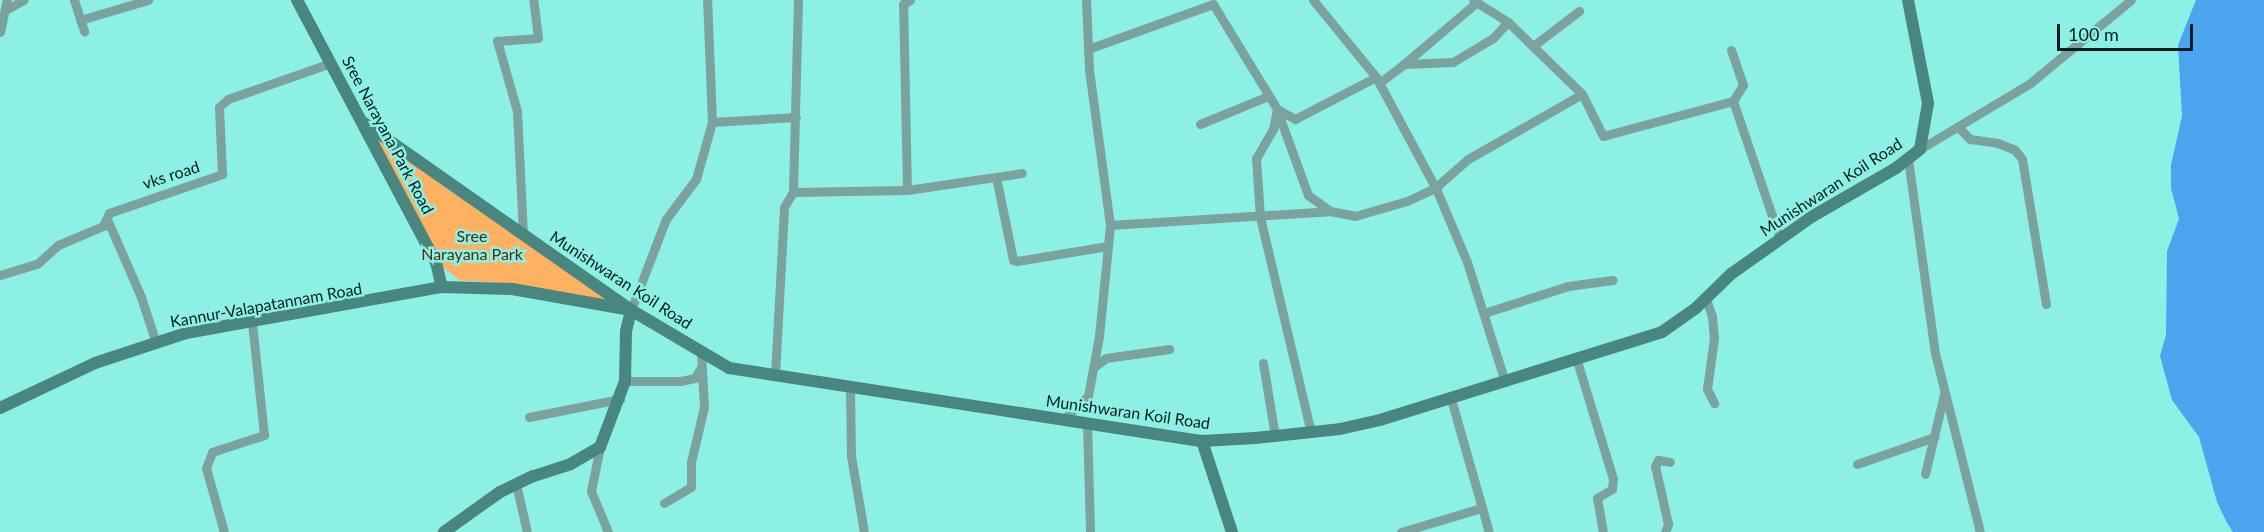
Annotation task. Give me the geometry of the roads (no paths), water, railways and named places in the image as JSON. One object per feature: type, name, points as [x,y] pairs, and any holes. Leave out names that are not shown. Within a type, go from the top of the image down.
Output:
[{"type":"main road","name":"Sree Narayana Park Road","points":[[297,0],[436,262],[442,287]]},
{"type":"main road","name":"Munishwaran Koil Road","points":[[364,123],[631,310],[729,368],[1202,441],[1275,436],[1380,420],[1577,361],[1662,332],[1706,299],[1731,274],[1780,239],[1908,159],[1920,149],[1928,103],[1908,0]]},
{"type":"main road","name":"Kannur-Valapatannam Road","points":[[0,408],[95,363],[186,333],[252,323],[442,287],[512,289],[631,310]]},
{"type":"main road","points":[[444,532],[516,484],[571,464],[600,447],[625,381],[626,331],[631,310]]},
{"type":"main road","points":[[1202,441],[1232,532]]},
{"type":"street","points":[[0,32],[7,0]]},
{"type":"street","points":[[5,10],[24,0]]},
{"type":"street","points":[[74,0],[84,31]]},
{"type":"street","points":[[80,20],[148,0]]},
{"type":"street","points":[[523,234],[517,111],[497,41],[538,38],[533,0]]},
{"type":"street","points":[[631,310],[666,219],[696,179],[712,122],[707,0]]},
{"type":"street","points":[[775,375],[784,207],[794,192],[798,0]]},
{"type":"street","points":[[1063,420],[1088,396],[1110,225],[1088,49],[1086,0]]},
{"type":"street","points":[[1312,0],[1378,80],[1435,188],[1484,312],[1505,382]]},
{"type":"street","points":[[1920,149],[1959,128],[2029,84],[2132,0]]},
{"type":"street","points":[[905,1],[907,190]]},
{"type":"street","points":[[1277,110],[1295,119],[1378,80],[1404,64],[1475,1],[1508,22],[1582,94],[1603,136],[1733,101],[1743,85],[1731,50]]},
{"type":"street","points":[[1088,49],[1216,2],[1277,110],[1308,195],[1330,211]]},
{"type":"street","points":[[1533,46],[1579,11]]},
{"type":"street","points":[[1404,64],[1453,62],[1494,38],[1508,22]]},
{"type":"street","name":"vks road","points":[[0,275],[37,264],[51,250],[103,226],[109,213],[222,174],[219,107],[228,99],[331,63]]},
{"type":"street","points":[[1110,225],[1330,211],[1355,216],[1407,201],[1435,188],[1468,159],[1582,94]]},
{"type":"street","points":[[1200,124],[1269,96]]},
{"type":"street","points":[[1733,101],[1780,239]]},
{"type":"street","points":[[1277,110],[1272,129],[1256,158],[1260,217],[1311,432]]},
{"type":"street","points":[[712,122],[796,117]]},
{"type":"street","points":[[1959,128],[1970,139],[1998,143],[2015,150],[2022,159],[2046,304]]},
{"type":"street","points":[[1908,159],[1944,394],[1973,493],[1980,532]]},
{"type":"street","points":[[794,192],[907,190],[1022,173]]},
{"type":"street","points":[[996,177],[1015,260],[1108,246]]},
{"type":"street","points":[[107,219],[141,297],[156,343]]},
{"type":"street","points":[[1484,312],[1568,286],[1613,280]]},
{"type":"street","points":[[1706,299],[1712,316],[1713,338],[1707,389],[1714,403]]},
{"type":"street","points":[[224,532],[206,468],[212,452],[264,435],[252,323]]},
{"type":"street","points":[[1093,368],[1106,358],[1169,349]]},
{"type":"street","points":[[664,503],[691,487],[690,462],[704,406],[701,351]]},
{"type":"street","points":[[1577,361],[1612,479],[1612,489],[1597,498],[1603,532]]},
{"type":"street","points":[[1263,363],[1275,436]]},
{"type":"street","points":[[625,381],[695,378],[701,367]]},
{"type":"street","points":[[850,387],[851,456],[864,532]]},
{"type":"street","points":[[1925,474],[1944,394]]},
{"type":"street","points":[[529,417],[620,399]]},
{"type":"street","points":[[1451,399],[1489,532]]},
{"type":"street","points":[[1087,423],[1090,532]]},
{"type":"street","points":[[1857,464],[1934,437]]},
{"type":"street","points":[[600,447],[591,490],[608,532]]},
{"type":"street","points":[[1665,532],[1668,525],[1654,466],[1658,460],[1670,462]]},
{"type":"street","points":[[516,484],[527,532]]},
{"type":"street","points":[[1401,532],[1481,508]]},
{"type":"water","points":[[2196,0],[2264,0],[2264,532],[2233,532],[2227,523],[2217,502],[2199,437],[2172,400],[2160,356],[2166,335],[2167,251],[2179,219],[2171,188],[2171,165],[2182,116],[2178,45]]},
{"type":"park label","name":"Sree Narayana Park","points":[[472,245]]}]
